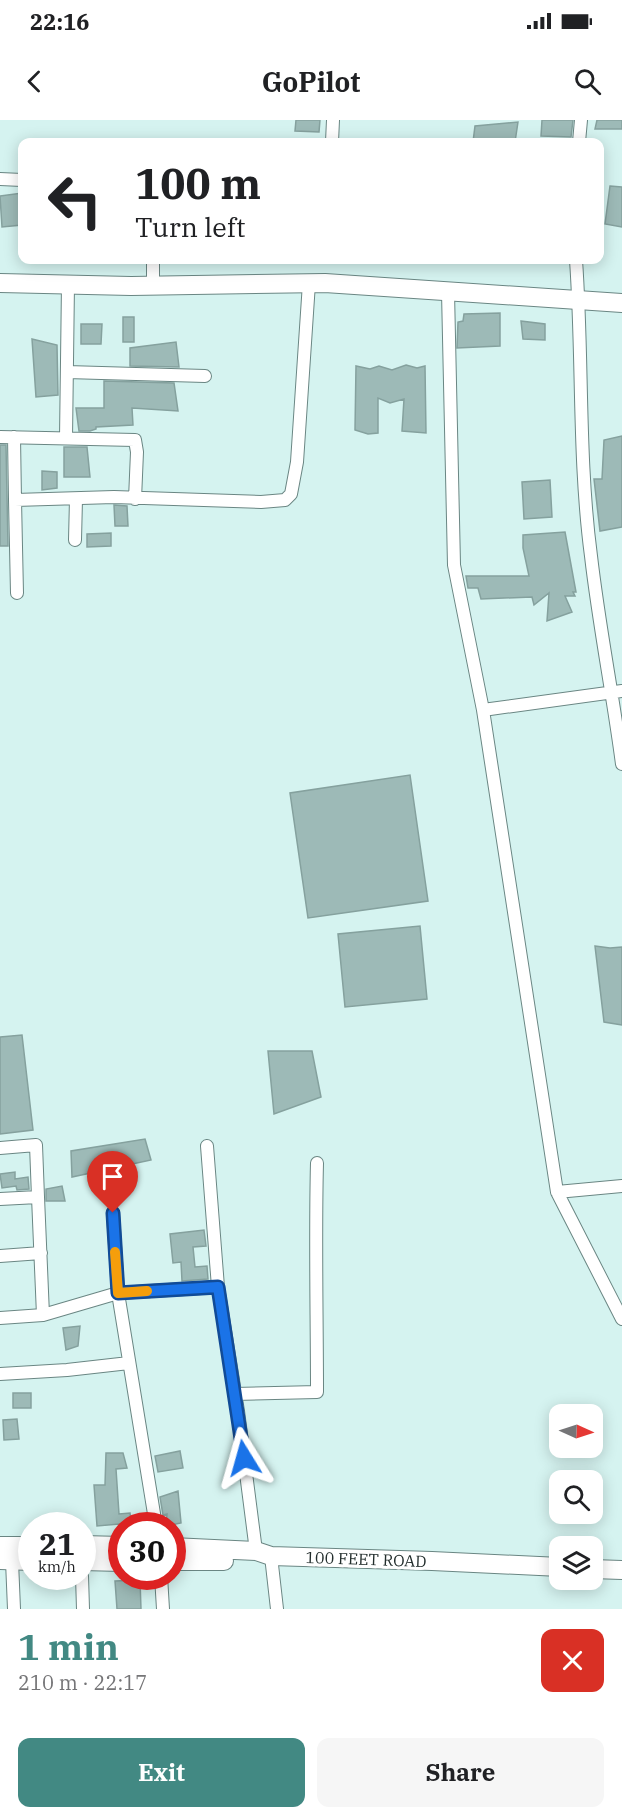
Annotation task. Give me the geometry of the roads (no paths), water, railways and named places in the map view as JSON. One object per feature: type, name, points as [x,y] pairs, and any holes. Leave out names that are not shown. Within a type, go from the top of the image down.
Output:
[{"type":"main road","points":[[0,283],[153,285],[309,283],[579,298],[622,303]]},
{"type":"main road","name":"100 FEET ROAD","points":[[186,1548],[549,1566]]},
{"type":"main road","points":[[186,1561],[255,1560],[263,1553]]},
{"type":"main road","points":[[603,1569],[622,1570]]},
{"type":"street","points":[[332,138],[333,120]]},
{"type":"street","points":[[579,138],[581,120]]},
{"type":"street","points":[[0,179],[18,180]]},
{"type":"street","points":[[153,264],[153,285]]},
{"type":"street","points":[[576,264],[581,430],[590,556],[617,692],[622,764]]},
{"type":"street","points":[[15,500],[114,497],[261,502],[285,500],[291,494],[297,462],[309,283]]},
{"type":"street","points":[[66,438],[68,284]]},
{"type":"street","points":[[448,292],[454,566],[483,710],[557,1192],[622,1318]]},
{"type":"street","points":[[67,372],[205,376]]},
{"type":"street","points":[[0,437],[135,440],[137,452],[135,498]]},
{"type":"street","points":[[14,437],[17,593]]},
{"type":"street","points":[[75,540],[76,499]]},
{"type":"street","points":[[483,710],[617,692]]},
{"type":"street","points":[[0,1148],[36,1145],[43,1315]]},
{"type":"street","points":[[207,1146],[218,1287],[234,1394],[263,1553],[277,1609]]},
{"type":"street","points":[[234,1394],[317,1392],[318,1254],[315,1219],[317,1163]]},
{"type":"street","points":[[557,1192],[622,1186]]},
{"type":"street","points":[[0,1199],[38,1197]]},
{"type":"street","points":[[113,1213],[118,1293],[154,1512]]},
{"type":"street","points":[[0,1256],[41,1253]]},
{"type":"street","points":[[0,1318],[43,1315],[118,1293],[218,1287]]},
{"type":"street","points":[[0,1374],[129,1363]]},
{"type":"street","points":[[4,1556],[14,1609]]},
{"type":"street","points":[[82,1590],[83,1609]]},
{"type":"street","points":[[162,1590],[163,1609]]}]
